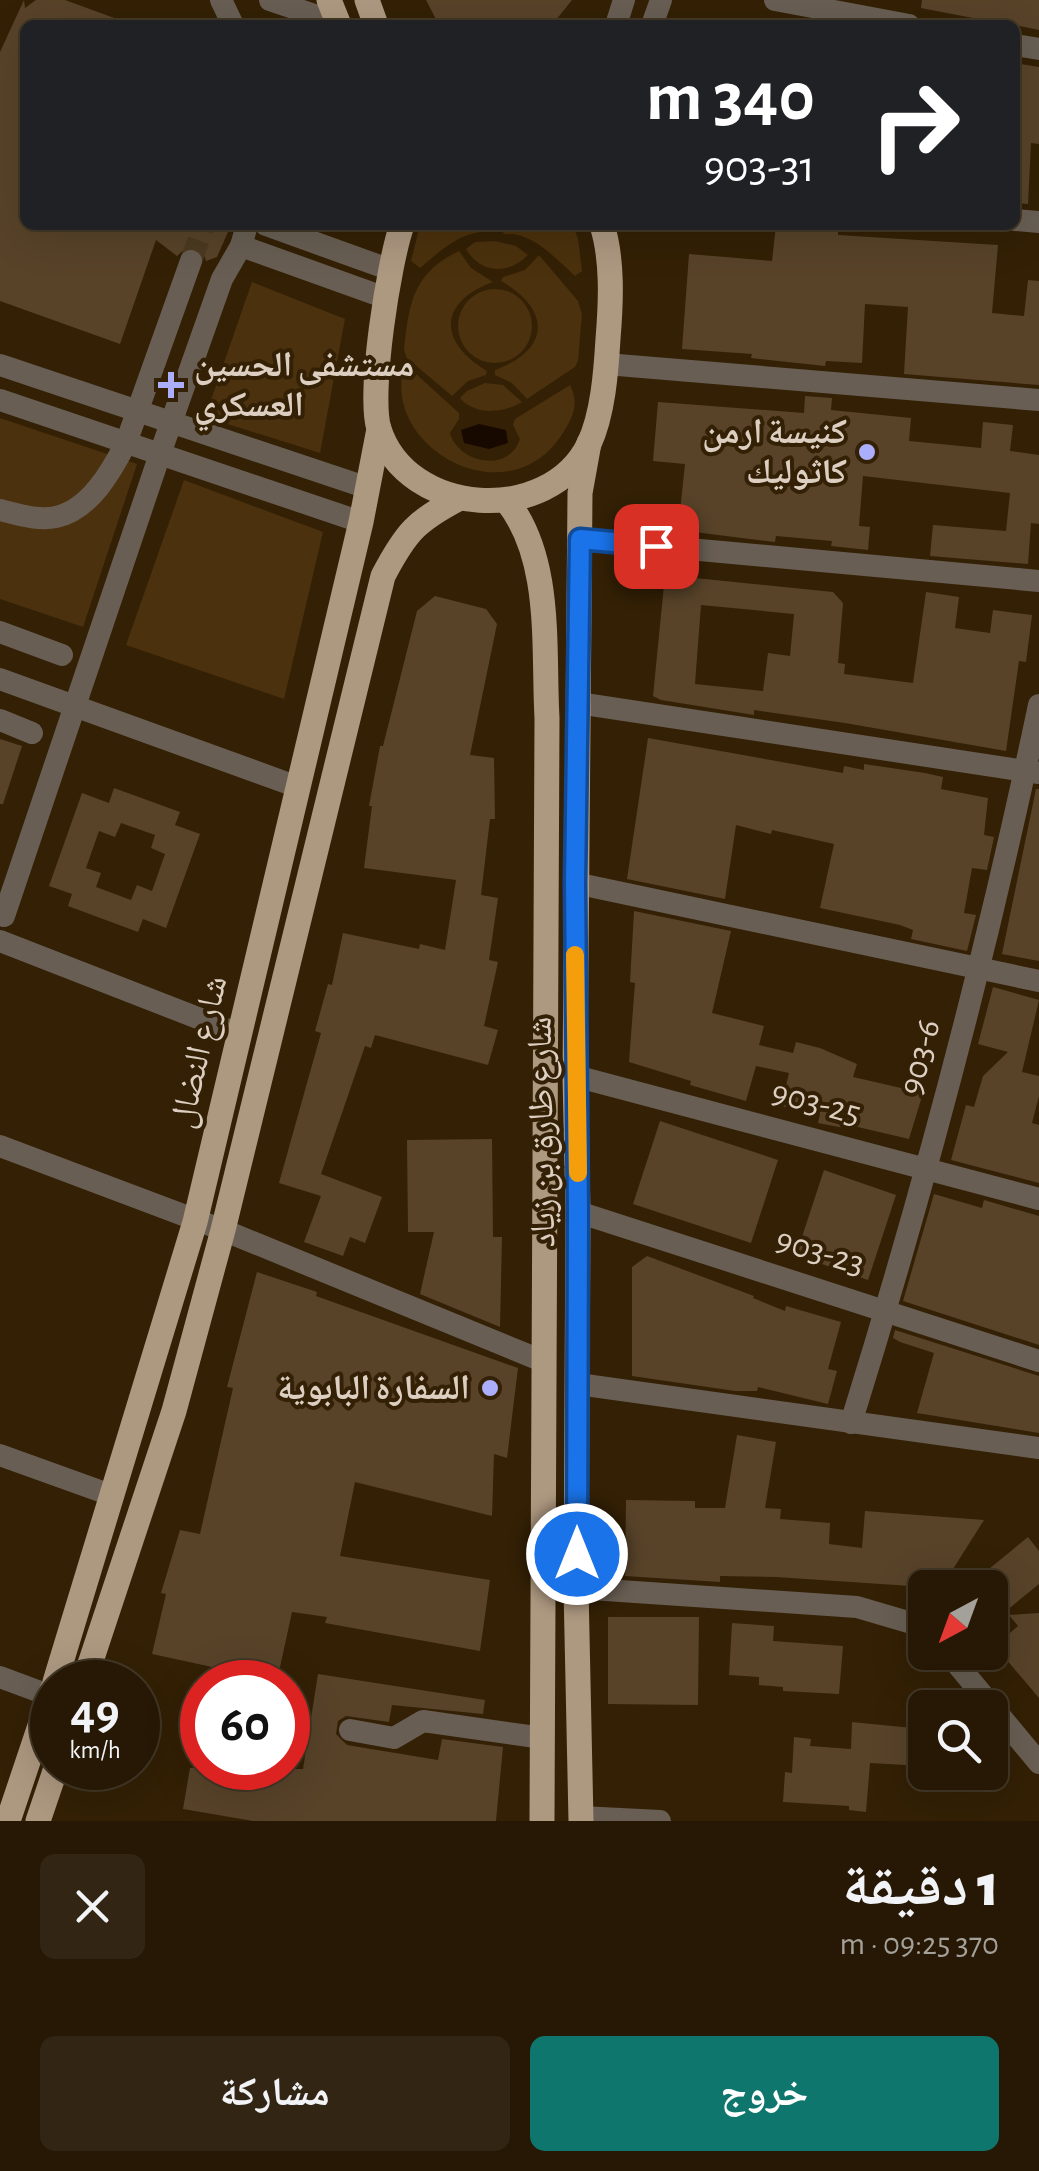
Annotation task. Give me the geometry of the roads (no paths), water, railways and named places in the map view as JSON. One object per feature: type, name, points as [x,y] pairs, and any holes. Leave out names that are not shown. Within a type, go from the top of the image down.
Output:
[{"type":"main road","name":"شارع النضال","points":[[62,1660],[195,1222],[361,522],[379,428],[376,400],[386,298],[399,230]]},
{"type":"main road","name":"شارع طارق بن زياد","points":[[582,1819],[576,1588],[575,883],[580,493],[606,364],[610,288],[603,230]]},
{"type":"main road","points":[[379,428],[405,468],[434,488],[486,502],[523,496],[554,481],[589,443]]},
{"type":"main road","name":"شارع النضال","points":[[91,1660],[174,1411],[224,1230],[383,576],[402,540],[427,516],[460,498]]},
{"type":"main road","name":"شارع طارق بن زياد","points":[[506,500],[526,528],[539,572],[547,718],[542,1821]]},
{"type":"main road","name":"شارع النضال","points":[[8,1821],[30,1756]]},
{"type":"main road","points":[[38,1821],[49,1790]]},
{"type":"street","points":[[270,0],[335,16]]},
{"type":"street","points":[[775,0],[882,20]]},
{"type":"street","points":[[280,230],[391,270]]},
{"type":"street","points":[[4,916],[171,422],[222,279],[244,236],[386,298]]},
{"type":"street","points":[[0,510],[32,517],[57,517],[84,503],[113,469],[126,442],[190,265],[222,279]]},
{"type":"street","points":[[0,364],[368,488]]},
{"type":"street","points":[[606,364],[1039,400]]},
{"type":"street","points":[[43,414],[53,382]]},
{"type":"street","points":[[0,400],[361,522]]},
{"type":"street","points":[[580,539],[1039,581]]},
{"type":"street","points":[[0,632],[62,655]]},
{"type":"street","points":[[0,679],[298,787]]},
{"type":"street","points":[[578,704],[1032,772]]},
{"type":"street","name":"903-6","points":[[851,1422],[926,1168],[1032,772],[1039,705]]},
{"type":"street","points":[[0,720],[32,733]]},
{"type":"street","points":[[575,883],[1039,981]]},
{"type":"street","points":[[0,941],[238,1034]]},
{"type":"street","name":"903-25","points":[[576,1076],[1039,1199]]},
{"type":"street","points":[[0,1146],[224,1230],[545,1362]]},
{"type":"street","name":"903-23","points":[[578,1212],[1039,1361]]},
{"type":"street","points":[[578,1384],[1039,1448]]},
{"type":"street","points":[[0,1455],[111,1495]]},
{"type":"street","points":[[576,1588],[858,1607],[908,1622]]},
{"type":"street","points":[[961,1670],[1039,1763]]},
{"type":"street","points":[[0,1678],[30,1684]]},
{"type":"street","points":[[350,1730],[394,1738],[423,1721],[543,1738]]},
{"type":"street","points":[[582,1819],[660,1821]]},
{"type":"tunnel","points":[[191,261],[202,230]]},
{"type":"place","name":"مستشفى الحسين العسكري","points":[[171,385]]},
{"type":"place","name":"كنيسة ارمن كاثوليك","points":[[867,452]]},
{"type":"place","name":"السفارة البابوية","points":[[490,1388]]}]
